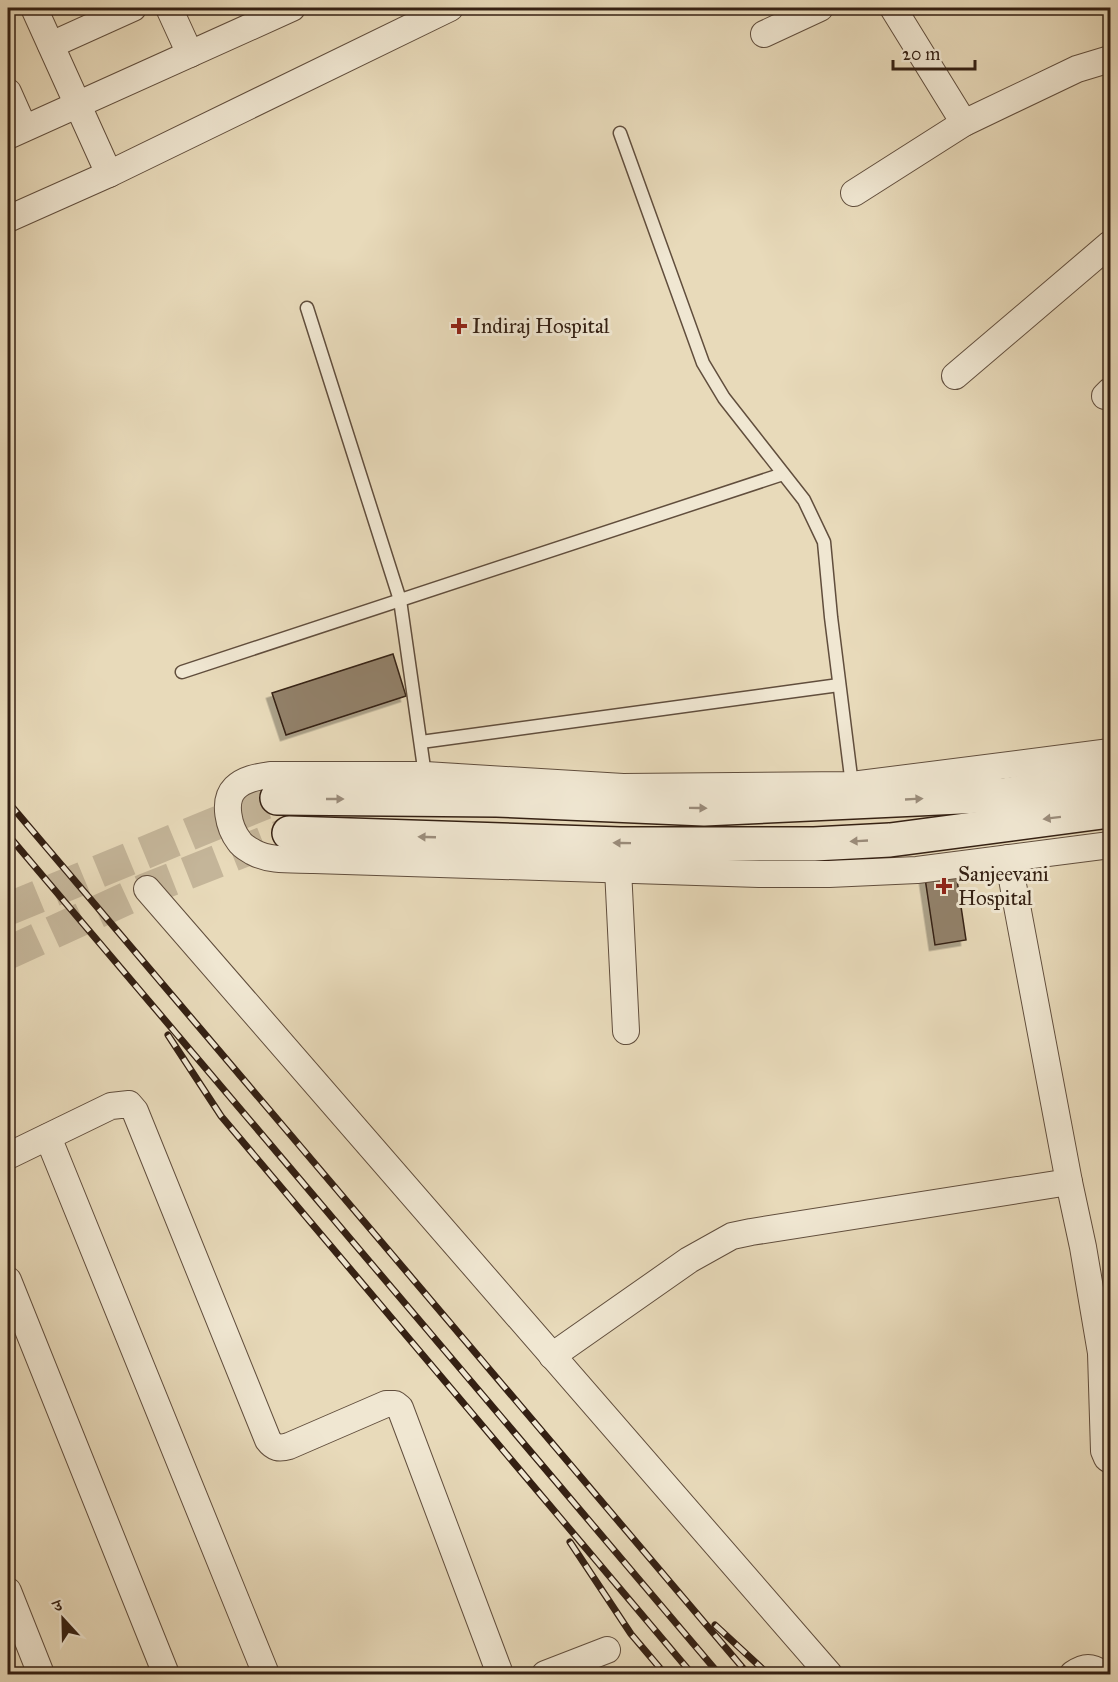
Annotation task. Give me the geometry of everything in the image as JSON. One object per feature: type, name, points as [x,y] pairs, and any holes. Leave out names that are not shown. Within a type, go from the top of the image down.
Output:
[{"type":"street","points":[[34,8],[109,174]]},
{"type":"street","points":[[51,45],[133,8]]},
{"type":"street","points":[[169,8],[190,54]]},
{"type":"street","points":[[8,219],[109,174],[450,8]]},
{"type":"street","points":[[764,34],[820,8]]},
{"type":"street","points":[[893,8],[964,123]]},
{"type":"street","points":[[8,92],[16,132],[190,54],[277,11]]},
{"type":"street","points":[[854,193],[964,123],[1077,69],[1110,59]]},
{"type":"street","points":[[955,376],[1110,244]]},
{"type":"street","points":[[1110,752],[852,785],[623,787],[425,775],[270,775],[255,777],[234,789],[229,797],[228,809],[237,839],[242,845],[267,858],[759,874],[840,873],[917,870],[1110,845]]},
{"type":"street","points":[[277,798],[497,800],[704,809],[1003,795],[1110,779]]},
{"type":"street","points":[[289,833],[620,843],[814,844],[890,840],[1110,811]]},
{"type":"street","points":[[1008,858],[1083,1246],[1101,1353],[1104,1451],[1110,1460]]},
{"type":"street","points":[[618,869],[626,1031]]},
{"type":"street","points":[[147,889],[829,1674]]},
{"type":"street","points":[[8,1156],[111,1106],[129,1104],[135,1112],[268,1440],[273,1446],[280,1448],[289,1446],[386,1404],[394,1404],[400,1408],[500,1674]]},
{"type":"street","points":[[48,1137],[266,1674]]},
{"type":"street","points":[[552,1356],[689,1260],[732,1236],[1069,1182]]},
{"type":"street","points":[[8,1280],[166,1674]]},
{"type":"street","points":[[8,1596],[41,1674]]},
{"type":"street","points":[[545,1674],[607,1650]]},
{"type":"street","points":[[1073,1674],[1083,1668],[1093,1667],[1103,1674]]},
{"type":"lane","points":[[620,133],[703,363],[724,398],[804,500],[824,542],[852,785]]},
{"type":"lane","points":[[307,308],[400,600],[425,775]]},
{"type":"lane","points":[[182,672],[783,474]]},
{"type":"lane","points":[[421,742],[839,685]]},
{"type":"building","points":[[393,654],[406,696],[286,735],[272,693]]},
{"type":"building","points":[[956,873],[966,940],[935,945],[925,878]]},
{"type":"tunnel","points":[[8,909],[277,798]]},
{"type":"tunnel","points":[[8,953],[147,889],[289,833]]},
{"type":"railway","points":[[8,802],[748,1674]]},
{"type":"railway","points":[[8,835],[719,1674]]},
{"type":"railway","points":[[168,1035],[221,1116],[692,1674]]},
{"type":"railway","points":[[570,1542],[631,1634],[665,1674]]},
{"type":"railway","points":[[715,1625],[768,1674]]},
{"type":"place","name":"Indiraj Hospital","points":[[459,326]]},
{"type":"place","name":"Sanjeevani Hospital","points":[[944,886]]}]
